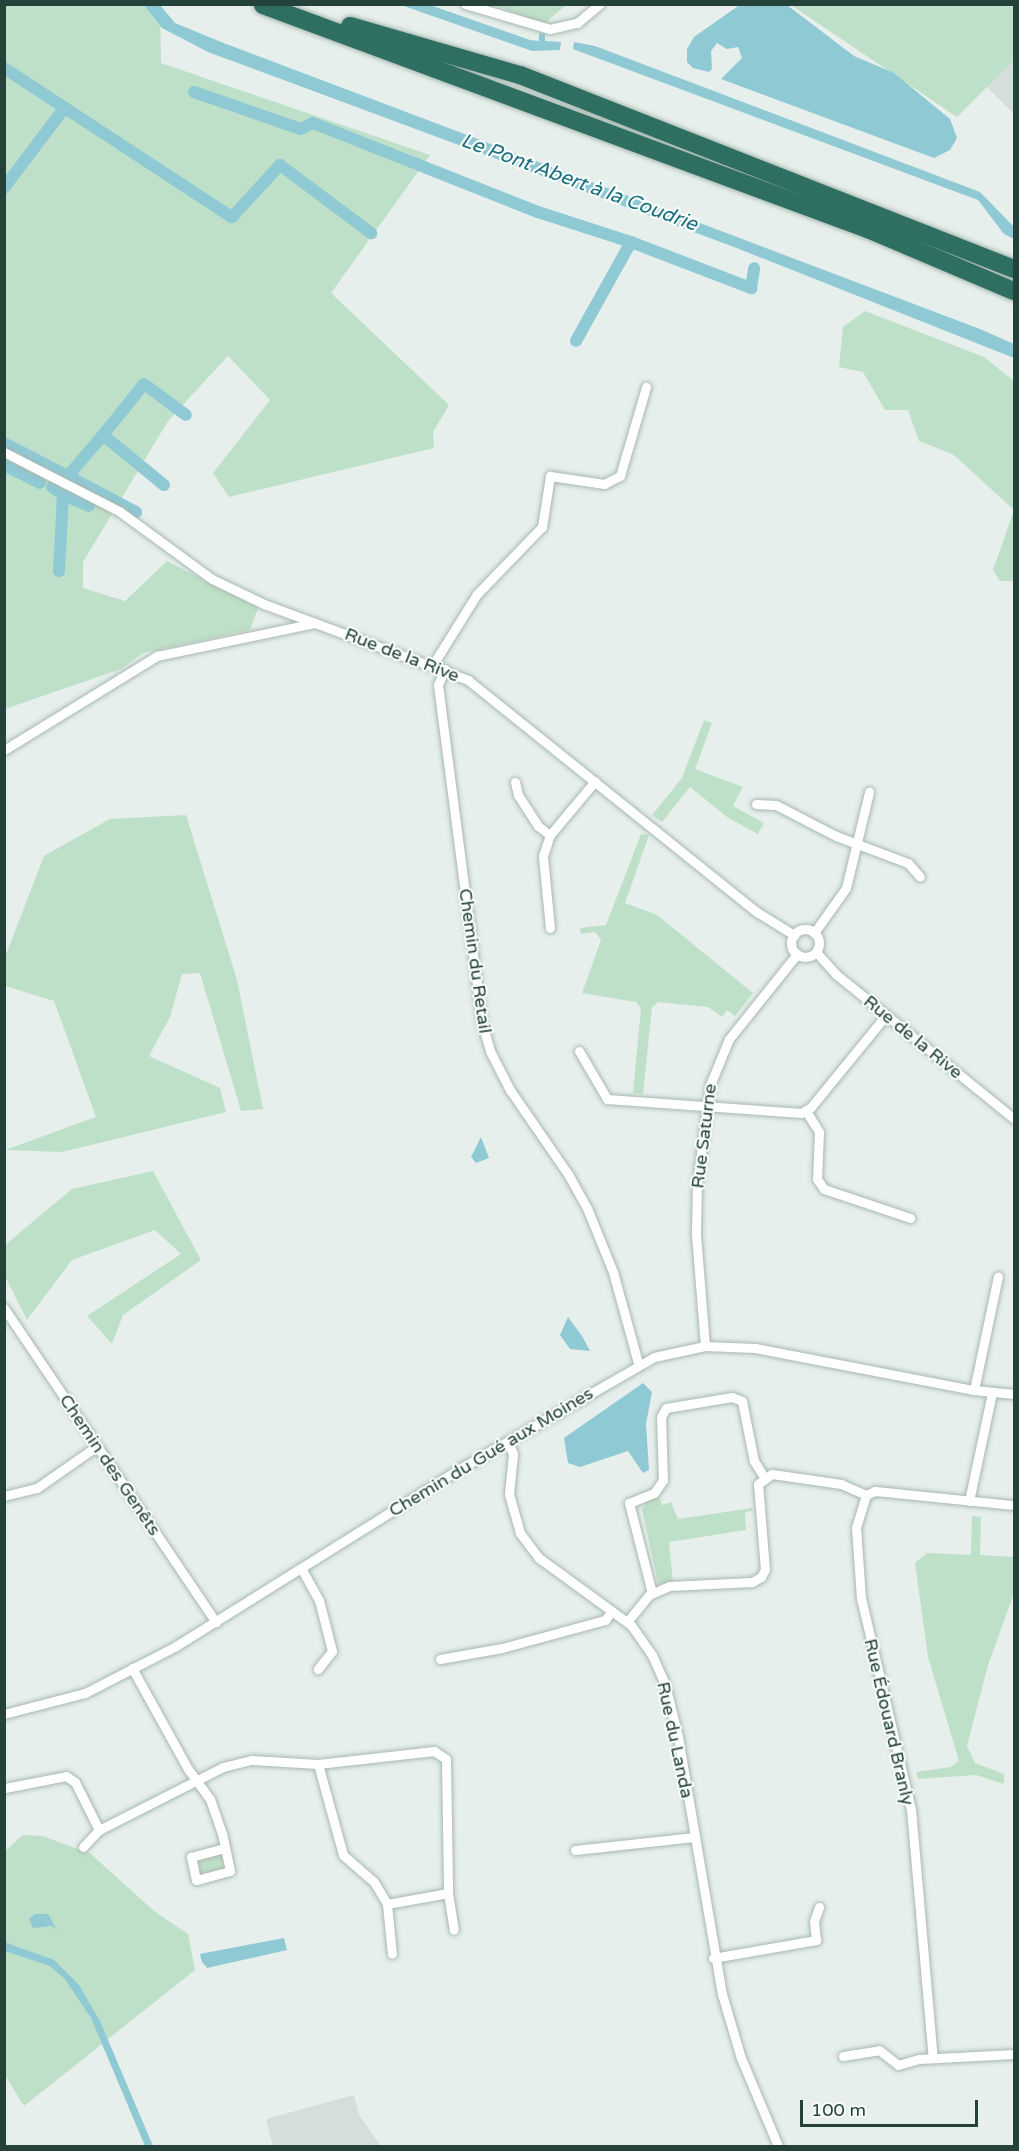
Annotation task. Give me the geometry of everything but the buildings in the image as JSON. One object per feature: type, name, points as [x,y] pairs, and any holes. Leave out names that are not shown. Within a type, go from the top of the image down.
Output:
[{"type":"highway","points":[[1014,269],[520,75],[381,34],[263,5],[870,230],[1014,291]]},
{"type":"street","points":[[465,4],[550,29],[577,23],[600,4]]},
{"type":"street","points":[[432,666],[477,594],[542,527],[550,476],[604,484],[620,476],[646,387]]},
{"type":"street","name":"Rue de la Rive","points":[[4,452],[119,512],[212,579],[264,604],[445,669],[496,699],[757,912],[794,935]]},
{"type":"street","points":[[4,750],[157,656],[318,623]]},
{"type":"street","name":"Chemin du Retail","points":[[445,669],[438,685],[482,1023],[490,1051],[510,1090],[568,1174],[587,1208],[613,1272],[638,1363]]},
{"type":"street","points":[[550,928],[543,856],[550,834],[595,781]]},
{"type":"street","points":[[515,782],[528,811],[550,834]]},
{"type":"street","points":[[814,933],[846,888],[869,792]]},
{"type":"street","points":[[756,804],[776,805],[856,844],[908,864],[920,877]]},
{"type":"street","points":[[804,930],[814,933],[819,944],[816,952],[809,956],[797,954],[792,945],[794,935],[804,930]]},
{"type":"street","name":"Rue de la Rive","points":[[816,952],[886,1015],[1014,1119]]},
{"type":"street","name":"Rue Saturne","points":[[705,1346],[696,1234],[697,1184],[713,1073],[729,1039],[797,954]]},
{"type":"street","points":[[806,1111],[886,1015]]},
{"type":"street","points":[[579,1052],[608,1099],[707,1108],[806,1111]]},
{"type":"street","points":[[806,1111],[819,1132],[817,1179],[824,1189],[910,1218]]},
{"type":"street","points":[[974,1390],[998,1276]]},
{"type":"street","name":"Chemin des Genêts","points":[[4,1308],[216,1623]]},
{"type":"street","name":"Chemin du Gué aux Moines","points":[[4,1714],[85,1693],[216,1623],[301,1568],[638,1363],[705,1346],[785,1352],[974,1390],[1014,1394]]},
{"type":"street","points":[[969,1502],[992,1393]]},
{"type":"street","points":[[652,1593],[629,1503],[654,1493],[663,1480],[662,1417],[666,1408],[671,1404],[732,1397],[742,1401],[754,1461],[764,1477]]},
{"type":"street","name":"Rue du Landa","points":[[508,1442],[513,1454],[509,1494],[520,1533],[539,1558],[627,1622],[652,1655],[665,1684],[714,1958],[741,2058],[778,2146]]},
{"type":"street","points":[[4,1496],[37,1488],[97,1446]]},
{"type":"street","points":[[627,1622],[652,1593],[669,1586],[752,1582],[761,1577],[765,1569],[758,1484],[764,1477],[772,1474],[841,1485],[866,1495],[875,1491],[969,1502],[1014,1504]]},
{"type":"street","name":"Rue Édouard Branly","points":[[866,1495],[856,1527],[861,1598],[911,1809],[933,2058]]},
{"type":"street","points":[[301,1568],[323,1613],[333,1652],[318,1669]]},
{"type":"street","points":[[440,1659],[502,1648],[605,1620],[612,1611]]},
{"type":"street","points":[[132,1668],[210,1799],[224,1848],[230,1871],[196,1880],[192,1857],[224,1848]]},
{"type":"street","points":[[83,1847],[99,1830],[223,1767],[252,1760],[318,1764],[434,1751],[443,1754],[448,1893],[454,1930]]},
{"type":"street","points":[[318,1764],[343,1855],[374,1882],[387,1904],[392,1954]]},
{"type":"street","points":[[5,1788],[66,1776],[75,1782],[99,1830]]},
{"type":"street","points":[[575,1850],[694,1837]]},
{"type":"street","points":[[387,1904],[448,1893]]},
{"type":"street","points":[[714,1958],[816,1940],[814,1921],[819,1907]]},
{"type":"street","points":[[843,2056],[879,2050],[898,2066],[933,2058],[1014,2054]]},
{"type":"shaded area","points":[[1014,60],[1014,114],[987,87]]},
{"type":"shaded area","points":[[354,2095],[359,2115],[381,2146],[273,2146],[266,2119]]},
{"type":"green space","points":[[4,5],[160,5],[161,63],[430,155],[331,293],[449,405],[433,432],[434,448],[229,497],[213,473],[270,400],[228,356],[168,421],[83,562],[83,588],[125,601],[167,561],[258,608],[250,630],[143,653],[121,669],[5,709]]},
{"type":"green space","points":[[494,5],[566,5],[544,24]]},
{"type":"green space","points":[[791,5],[1014,5],[1014,60],[957,117]]},
{"type":"green space","points":[[865,311],[984,357],[1014,381],[1014,510],[954,455],[919,441],[908,410],[885,410],[863,372],[839,367],[843,327]]},
{"type":"green space","points":[[1014,510],[1014,581],[1000,581],[993,570]]},
{"type":"green space","points":[[704,720],[712,723],[695,769],[743,787],[733,806],[764,823],[758,834],[727,817],[690,787],[662,822],[652,815],[682,778]]},
{"type":"green space","points":[[186,815],[237,980],[263,1109],[241,1111],[200,973],[182,974],[170,1017],[149,1056],[220,1088],[226,1112],[62,1152],[5,1150],[96,1117],[54,1001],[5,986],[5,957],[44,856],[110,819]]},
{"type":"green space","points":[[641,834],[649,835],[625,903],[657,915],[753,993],[735,1016],[727,1010],[722,1017],[708,1007],[658,1002],[652,1007],[643,1094],[633,1093],[641,1008],[636,1002],[582,993],[601,940],[595,932],[581,934],[580,928],[606,925]]},
{"type":"green space","points":[[153,1171],[201,1260],[123,1315],[112,1344],[87,1316],[181,1254],[155,1230],[72,1260],[27,1320],[5,1276],[5,1245],[72,1189]]},
{"type":"green space","points":[[659,1497],[662,1505],[671,1502],[678,1519],[752,1508],[753,1511],[745,1512],[746,1530],[669,1542],[673,1582],[662,1584],[658,1583],[642,1509],[647,1502]]},
{"type":"green space","points":[[972,1516],[981,1517],[980,1555],[1014,1557],[1014,1593],[988,1665],[967,1746],[975,1763],[1004,1774],[1004,1784],[976,1775],[918,1779],[916,1772],[951,1767],[959,1761],[928,1657],[915,1563],[927,1553],[971,1555]]},
{"type":"green space","points":[[23,1835],[43,1836],[91,1854],[154,1911],[188,1934],[195,1970],[24,2106],[5,2075],[5,1851]]},
{"type":"green space","points":[[221,1854],[224,1869],[199,1873],[199,1861]]},
{"type":"water","points":[[741,4],[787,5],[854,56],[894,73],[950,119],[957,138],[950,150],[934,158],[721,79],[742,58],[738,47],[727,49],[717,43],[711,51],[712,69],[709,72],[693,68],[687,62],[687,49],[694,37]]},
{"type":"water","name":"Le Pont Abert à la Coudrie","points":[[144,5],[160,5],[175,23],[221,42],[980,329],[1014,344],[1014,358],[734,247],[208,52],[162,28]]},
{"type":"water","points":[[401,5],[430,5],[530,40],[539,41],[539,33],[545,34],[545,41],[561,42],[560,50],[532,51]]},
{"type":"water","points":[[574,42],[595,46],[980,192],[1014,227],[1014,239],[1004,234],[978,200],[573,49]]},
{"type":"water","points":[[481,1137],[489,1158],[476,1163],[471,1157]]},
{"type":"water","points":[[568,1317],[590,1351],[570,1349],[560,1335]]},
{"type":"water","points":[[643,1383],[652,1392],[646,1424],[649,1470],[643,1473],[628,1451],[580,1467],[568,1463],[564,1438]]},
{"type":"water","points":[[35,1914],[48,1914],[57,1930],[52,1926],[33,1928],[29,1919]]},
{"type":"water","points":[[284,1938],[287,1950],[207,1968],[200,1954]]},
{"type":"water","points":[[4,1942],[54,1960],[79,1985],[100,2021],[153,2146],[145,2146],[91,2018],[65,1979],[50,1966],[5,1951]]},
{"type":"waterway","points":[[4,68],[232,217],[280,165],[371,233]]},
{"type":"waterway","points":[[194,92],[301,129],[313,123],[538,212],[631,242],[576,341]]},
{"type":"waterway","points":[[4,188],[65,107]]},
{"type":"waterway","points":[[631,242],[751,288],[754,268]]},
{"type":"waterway","points":[[164,485],[103,435],[144,384],[186,415]]},
{"type":"waterway","points":[[103,435],[68,476],[136,512]]},
{"type":"waterway","points":[[4,443],[68,476]]},
{"type":"waterway","points":[[4,465],[40,483]]},
{"type":"waterway","points":[[52,487],[63,495]]},
{"type":"waterway","points":[[59,571],[63,495],[89,506]]}]
